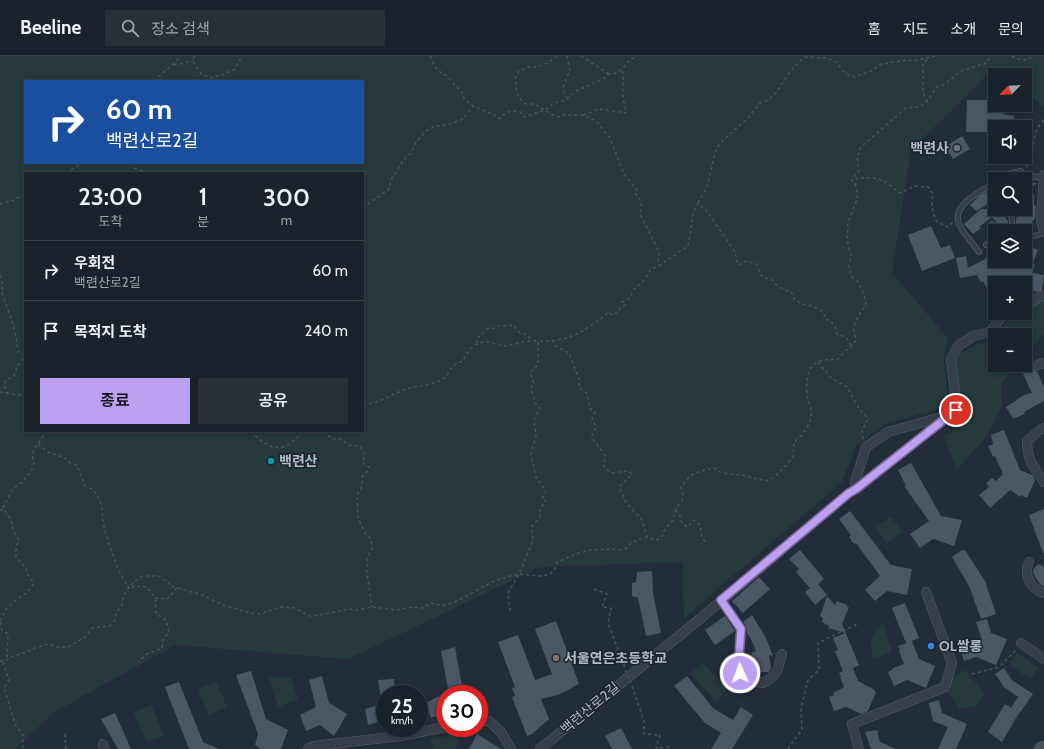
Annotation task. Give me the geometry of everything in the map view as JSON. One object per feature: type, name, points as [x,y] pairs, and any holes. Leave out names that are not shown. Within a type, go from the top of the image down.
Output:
[{"type":"street","points":[[1044,176],[1043,210],[1041,220],[1044,232]]},
{"type":"street","points":[[1032,301],[1044,295]]},
{"type":"street","points":[[856,489],[855,482],[866,448],[888,432],[942,417],[956,410],[956,392],[951,359],[958,346],[973,336],[990,332],[999,320]]},
{"type":"street","name":"백련산로2길","points":[[540,749],[849,493],[956,410]]},
{"type":"street","points":[[1044,428],[1027,442],[1027,453],[1032,464],[1044,482]]},
{"type":"street","points":[[1029,562],[1026,567],[1026,575],[1036,590],[1044,593]]},
{"type":"street","points":[[859,749],[852,724],[944,687],[952,663],[926,592]]},
{"type":"street","points":[[721,600],[741,629],[738,669],[743,676],[763,683],[771,679],[777,674],[782,654]]},
{"type":"street","points":[[1019,646],[1044,659]]},
{"type":"street","points":[[488,721],[501,732],[511,749]]},
{"type":"street","points":[[308,749],[314,746],[401,736],[436,729]]},
{"type":"lane","points":[[1032,176],[1044,176]]},
{"type":"lane","points":[[979,252],[959,223],[958,213],[962,205],[988,187]]},
{"type":"lane","points":[[1032,236],[1044,232]]},
{"type":"path","points":[[174,65],[181,56]]},
{"type":"path","points":[[194,56],[194,61],[201,74],[211,78],[234,70],[242,56]]},
{"type":"path","points":[[430,56],[437,70],[447,76],[463,94],[464,99],[472,106],[494,115],[499,119],[505,113],[513,111],[520,112],[524,117],[545,110],[554,103],[566,100],[576,91],[603,79],[609,74],[616,73],[631,59],[638,56]]},
{"type":"path","points":[[557,56],[548,63],[525,68],[519,72],[515,78],[517,94],[526,104],[534,104],[560,117],[564,115],[583,115],[599,109],[626,113],[623,98],[625,80],[622,69]]},
{"type":"path","points":[[568,56],[570,70],[563,87],[564,95],[568,98]]},
{"type":"path","points":[[581,56],[609,74]]},
{"type":"path","points":[[364,404],[386,398],[410,388],[443,379],[451,367],[463,361],[465,354],[477,344],[487,341],[502,346],[529,341],[557,340],[575,334],[591,326],[609,312],[612,315],[619,311],[620,308],[625,305],[622,302],[630,298],[633,290],[643,282],[651,269],[659,266],[688,246],[694,211],[707,187],[715,153],[720,143],[748,118],[760,103],[768,101],[782,87],[790,71],[805,57],[826,58],[832,60],[837,63],[843,71],[855,77],[871,71],[881,64],[908,60],[913,61],[935,56]]},
{"type":"path","points":[[19,749],[23,747],[23,735],[16,726],[4,688],[9,680],[3,662],[13,656],[48,644],[58,647],[68,647],[85,636],[92,628],[110,626],[115,620],[116,614],[122,605],[123,596],[128,588],[143,576],[158,576],[167,581],[171,586],[202,595],[223,605],[250,614],[260,614],[281,607],[295,608],[310,616],[349,609],[358,610],[372,607],[397,610],[412,607],[423,608],[430,603],[444,606],[458,600],[482,586],[502,578],[519,574],[539,577],[553,573],[557,567],[557,562],[579,553],[591,550],[619,550],[627,548],[635,541],[647,537],[656,540],[661,538],[665,529],[673,520],[675,511],[682,500],[683,494],[681,487],[688,477],[696,471],[714,468],[722,473],[742,475],[766,481],[773,478],[793,457],[794,442],[807,428],[812,416],[807,397],[807,382],[810,368],[818,362],[838,358],[851,346],[856,340],[854,324],[857,317],[866,305],[864,295],[857,281],[851,276],[849,267],[851,256],[847,236],[848,222],[852,210],[858,200],[857,188],[852,181],[853,177],[859,172],[857,156],[860,152],[860,148],[906,108],[920,107],[926,102],[937,86],[945,84],[961,71],[987,63],[990,56]]},
{"type":"path","points":[[1012,56],[1021,60],[1026,60],[1033,56]]},
{"type":"path","points":[[926,102],[922,92],[923,64],[928,58]]},
{"type":"path","points":[[155,80],[166,69],[174,65],[194,61]]},
{"type":"path","points":[[364,207],[389,189],[391,180],[403,160],[410,154],[416,142],[426,131],[434,127],[450,124],[463,118],[472,106]]},
{"type":"path","points":[[583,115],[596,121],[610,138],[624,174],[637,190],[635,192],[643,207],[640,214],[659,252],[659,266]]},
{"type":"path","points":[[1020,169],[1027,166],[1034,136],[1039,124],[1044,120]]},
{"type":"path","points":[[68,172],[80,164]]},
{"type":"path","points":[[132,164],[133,168],[142,172]]},
{"type":"path","points":[[855,186],[857,178],[870,178],[880,179],[900,193],[915,186],[928,187],[933,194],[932,213],[937,222],[948,227],[953,221]]},
{"type":"path","points":[[0,204],[14,200],[24,195]]},
{"type":"path","points":[[698,203],[706,211],[735,252],[738,265],[748,261],[756,264],[762,277],[772,280],[779,287],[792,293],[794,299],[802,304],[812,306],[822,311],[826,320],[830,320],[836,328],[837,334],[845,337],[851,346]]},
{"type":"path","points":[[0,275],[3,281],[2,296],[13,322],[18,351],[24,356],[17,367],[14,376],[6,380],[4,385],[6,392],[9,394]]},
{"type":"path","points":[[477,344],[476,339],[487,329],[495,328],[501,325],[513,325],[520,332],[528,335],[530,339],[529,341]]},
{"type":"path","points":[[552,340],[556,346],[569,353],[579,379],[579,388],[587,393],[590,409],[595,412],[592,419],[596,428],[592,435],[594,441],[604,455],[604,467],[611,473],[628,471],[632,474],[619,487],[626,502],[642,520],[647,537]]},
{"type":"path","points":[[510,611],[508,593],[519,574],[533,541],[532,526],[540,517],[540,509],[546,502],[542,499],[546,491],[536,477],[531,454],[536,436],[534,420],[540,408],[535,403],[530,387],[534,383],[530,373],[538,365],[538,341]]},
{"type":"path","points":[[818,362],[831,378],[847,387],[858,407],[868,419],[862,431],[863,445],[866,448]]},
{"type":"path","points":[[0,392],[24,396]]},
{"type":"path","points":[[8,660],[8,634],[2,630],[0,622],[3,614],[10,604],[26,594],[34,583],[27,574],[26,568],[16,557],[16,547],[19,540],[13,530],[11,520],[4,508],[11,492],[31,472],[34,463],[32,454],[46,432]]},
{"type":"path","points":[[252,432],[268,446],[281,449],[290,444],[301,432]]},
{"type":"path","points":[[325,432],[332,439],[341,439],[351,446],[359,446],[364,451],[365,456],[362,462],[369,467],[362,477],[362,486],[357,495],[358,518],[365,533],[371,538],[372,550],[367,557],[367,573],[372,607]]},
{"type":"path","points":[[38,444],[48,452],[77,465],[85,486],[94,490],[102,510],[101,515],[103,523],[116,564],[128,588]]},
{"type":"path","points":[[0,510],[5,511]]},
{"type":"path","points":[[675,511],[679,513],[682,523],[687,527],[694,520],[700,525],[702,537],[705,542]]},
{"type":"path","points":[[128,588],[131,589],[134,586],[147,587],[155,598],[156,614],[166,620],[169,632],[163,640],[162,648],[147,654],[138,662]]},
{"type":"path","points":[[155,598],[167,599],[177,588]]},
{"type":"path","points":[[594,589],[607,594],[602,607],[611,608],[608,623],[644,721],[644,734],[660,735],[656,748],[670,747],[669,749]]},
{"type":"path","points":[[788,749],[802,729],[801,708],[808,680],[819,670],[818,643],[857,624]]},
{"type":"path","points":[[972,674],[999,667],[1019,646]]},
{"type":"path","points":[[0,661],[8,660]]},
{"type":"path","points":[[65,734],[66,749]]},
{"type":"green space","points":[[0,56],[1044,56],[1044,106],[1032,98],[1032,68],[988,68],[988,74],[911,150],[892,273],[948,338],[944,360],[949,406],[885,424],[856,446],[842,482],[684,618],[682,562],[541,567],[348,659],[175,645],[54,712],[15,749],[0,749]]},
{"type":"green space","points":[[1044,300],[1044,333],[1032,348],[1032,328],[1002,328],[1009,320],[1032,320],[1032,306]]},
{"type":"green space","points":[[988,341],[988,372],[1011,372],[1001,384],[1002,405],[989,433],[957,470],[944,436],[956,428],[962,407],[956,364],[957,356],[966,350]]},
{"type":"green space","points":[[891,517],[902,531],[887,543],[875,527]]},
{"type":"green space","points":[[883,623],[892,652],[873,659],[871,643],[873,635]]},
{"type":"green space","points":[[1017,653],[1038,668],[1030,679],[1009,664]]},
{"type":"green space","points":[[702,663],[728,689],[716,701],[690,674]]},
{"type":"green space","points":[[965,670],[985,694],[976,707],[959,708],[946,690],[950,679]]},
{"type":"green space","points":[[269,677],[291,678],[298,699],[278,707]]},
{"type":"green space","points":[[216,681],[227,707],[209,715],[198,690]]},
{"type":"green space","points":[[151,704],[164,736],[147,742],[134,713]]},
{"type":"green space","points":[[443,737],[457,737],[459,743],[455,749],[434,749],[430,740]]},
{"type":"building","points":[[967,100],[987,100],[988,112],[1003,112],[1003,114],[1014,116],[1014,120],[988,120],[988,136],[987,132],[966,132]]},
{"type":"building","name":"백련사","points":[[962,136],[970,149],[953,159],[945,147]]},
{"type":"building","points":[[1032,183],[1037,183],[1032,187]]},
{"type":"building","points":[[988,191],[988,204],[976,211],[970,205],[979,196]]},
{"type":"building","points":[[1034,193],[1034,205],[1036,206],[1035,218],[1030,224],[1017,224],[1016,219],[1018,216],[1032,216],[1032,196]]},
{"type":"building","points":[[981,209],[988,209],[988,216],[1004,216],[1008,221],[1008,224],[997,224],[992,217],[979,227],[981,228],[973,234],[964,224]]},
{"type":"building","points":[[931,226],[941,248],[950,245],[955,258],[922,271],[908,235]]},
{"type":"building","points":[[1032,247],[1038,250],[1033,263],[1035,264],[1032,273],[1044,275],[1042,290],[1038,292],[1032,291],[1032,276],[988,276],[988,291],[983,281],[981,282],[977,275],[960,278],[956,258],[966,256],[968,268],[988,258],[988,268],[1032,268]]},
{"type":"building","points":[[1032,367],[1037,371],[1044,387],[1044,401],[1024,412],[1025,414],[1013,418],[1006,407],[1024,395],[1032,393],[1022,372],[1032,372]]},
{"type":"building","points":[[1004,430],[1020,470],[1032,475],[1035,480],[1027,498],[1021,495],[1020,497],[1010,490],[990,508],[979,495],[989,487],[986,483],[992,478],[996,481],[1003,474],[995,456],[993,457],[988,446],[993,444],[991,435]]},
{"type":"building","points":[[911,463],[941,516],[962,520],[954,546],[933,539],[920,548],[910,534],[929,521],[904,486],[906,486],[898,470]]},
{"type":"building","points":[[1044,509],[1044,553],[1043,553],[1029,515]]},
{"type":"building","points":[[850,511],[891,565],[912,569],[907,595],[887,591],[875,601],[865,590],[880,576],[856,543],[854,544],[849,537],[851,535],[839,519]]},
{"type":"building","points":[[800,550],[824,579],[818,584],[827,595],[815,605],[805,592],[810,588],[796,572],[799,569],[789,559]]},
{"type":"building","points":[[962,550],[965,550],[985,581],[996,614],[981,619],[969,586],[952,557]]},
{"type":"building","points":[[1038,564],[1044,567],[1044,586],[1040,584],[1034,575],[1033,570]]},
{"type":"building","points":[[652,571],[653,593],[661,633],[646,636],[638,598],[632,596],[632,583],[636,582],[637,572]]},
{"type":"building","points":[[759,577],[770,589],[743,613],[732,601]]},
{"type":"building","points":[[827,596],[835,605],[837,601],[849,607],[842,624],[859,665],[853,668],[858,681],[876,692],[868,711],[862,714],[846,707],[834,711],[829,697],[844,687],[839,673],[843,671],[835,651],[838,650],[833,638],[845,633],[828,628],[829,626],[822,622],[823,618],[820,616]]},
{"type":"building","points":[[905,603],[919,638],[912,641],[919,659],[935,666],[926,688],[907,680],[894,686],[888,672],[893,668],[904,664],[898,646],[906,643],[892,608]]},
{"type":"building","points":[[752,615],[766,638],[773,656],[769,655],[771,668],[769,672],[757,672],[751,653],[756,651],[743,622]]},
{"type":"building","points":[[725,616],[735,631],[715,645],[705,630]]},
{"type":"building","points":[[987,619],[991,633],[1007,639],[996,665],[976,657],[964,661],[960,647],[982,640],[976,622]]},
{"type":"building","points":[[556,621],[579,684],[558,695],[541,699],[549,719],[532,734],[527,736],[512,697],[515,696],[512,688],[515,687],[498,642],[518,635],[535,680],[552,674],[535,629]]},
{"type":"building","points":[[455,647],[462,685],[447,685],[441,651]]},
{"type":"building","points":[[1004,668],[1012,680],[1033,694],[1016,718],[1002,742],[988,732],[1005,704],[1011,708],[1018,697],[1004,687],[995,674]]},
{"type":"building","points":[[251,671],[266,719],[288,730],[281,749],[261,749],[255,745],[258,734],[236,675]]},
{"type":"building","points":[[322,676],[329,703],[347,714],[334,736],[320,725],[306,731],[300,715],[316,707],[309,680]]},
{"type":"building","points":[[687,676],[713,708],[733,720],[741,707],[753,715],[732,749],[711,749],[721,733],[705,723],[674,686]]},
{"type":"building","points":[[394,679],[394,685],[379,685],[378,680]]},
{"type":"building","points":[[179,682],[203,742],[219,749],[189,749],[165,687]]},
{"type":"building","points":[[436,698],[436,716],[431,718],[428,709],[428,702]]},
{"type":"building","points":[[939,700],[942,713],[967,724],[956,749],[938,749],[948,727],[933,721],[929,703]]},
{"type":"building","points":[[376,706],[376,723],[368,725],[365,709]]},
{"type":"building","points":[[115,713],[131,749],[118,749],[101,719]]},
{"type":"building","points":[[621,728],[632,749],[612,749],[605,736]]},
{"type":"building","points":[[877,730],[880,742],[896,749],[871,749],[865,732]]},
{"type":"building","points":[[475,737],[482,737],[501,749],[469,749]]},
{"type":"place","name":"백련사","points":[[957,148]]},
{"type":"place","name":"백련산","points":[[271,461]]},
{"type":"place","name":"OL쌀롱","points":[[931,646]]},
{"type":"place","name":"서울연은초등학교","points":[[556,658]]},
{"type":"route","points":[[740,673],[738,669],[741,629],[721,600],[849,493],[956,410]]}]
